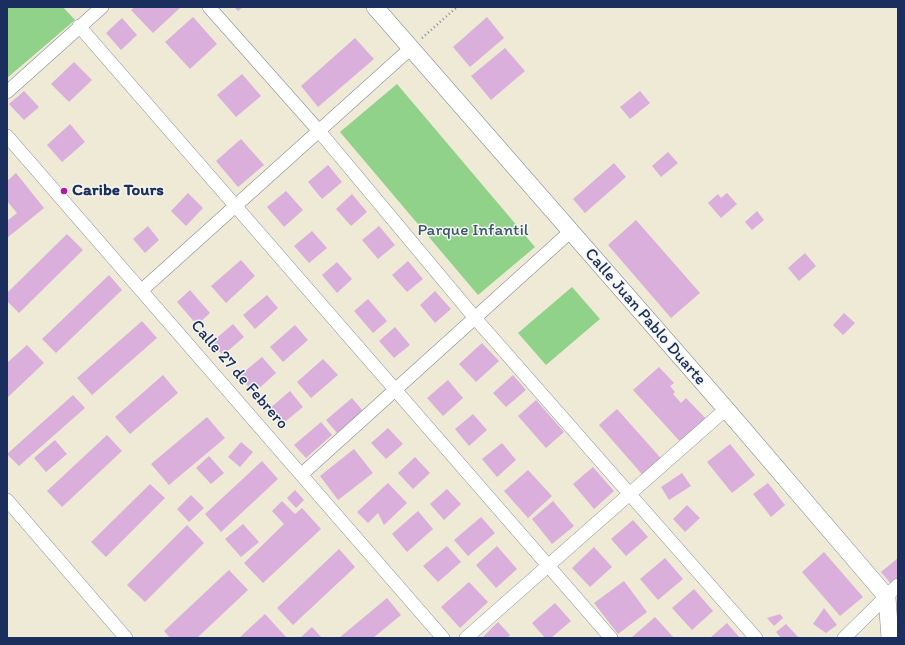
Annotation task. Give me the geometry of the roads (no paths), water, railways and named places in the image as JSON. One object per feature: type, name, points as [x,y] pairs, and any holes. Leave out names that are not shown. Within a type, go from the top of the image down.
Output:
[{"type":"street","points":[[7,92],[102,7]]},
{"type":"street","points":[[208,7],[319,131],[474,318],[756,638]]},
{"type":"street","name":"Calle Juan Pablo Duarte","points":[[375,7],[726,409],[893,591]]},
{"type":"street","points":[[79,26],[611,638]]},
{"type":"street","points":[[142,290],[411,48]]},
{"type":"street","name":"Calle 27 de Febrero","points":[[7,136],[443,638]]},
{"type":"street","points":[[302,474],[571,231]]},
{"type":"street","points":[[466,638],[726,409]]},
{"type":"street","points":[[7,500],[126,638]]},
{"type":"street","points":[[844,638],[893,591]]},
{"type":"street","points":[[890,638],[893,591]]},
{"type":"place","name":"Caribe Tours","points":[[64,191]]},
{"type":"park label","name":"Parque Infantil","points":[[473,231]]}]
